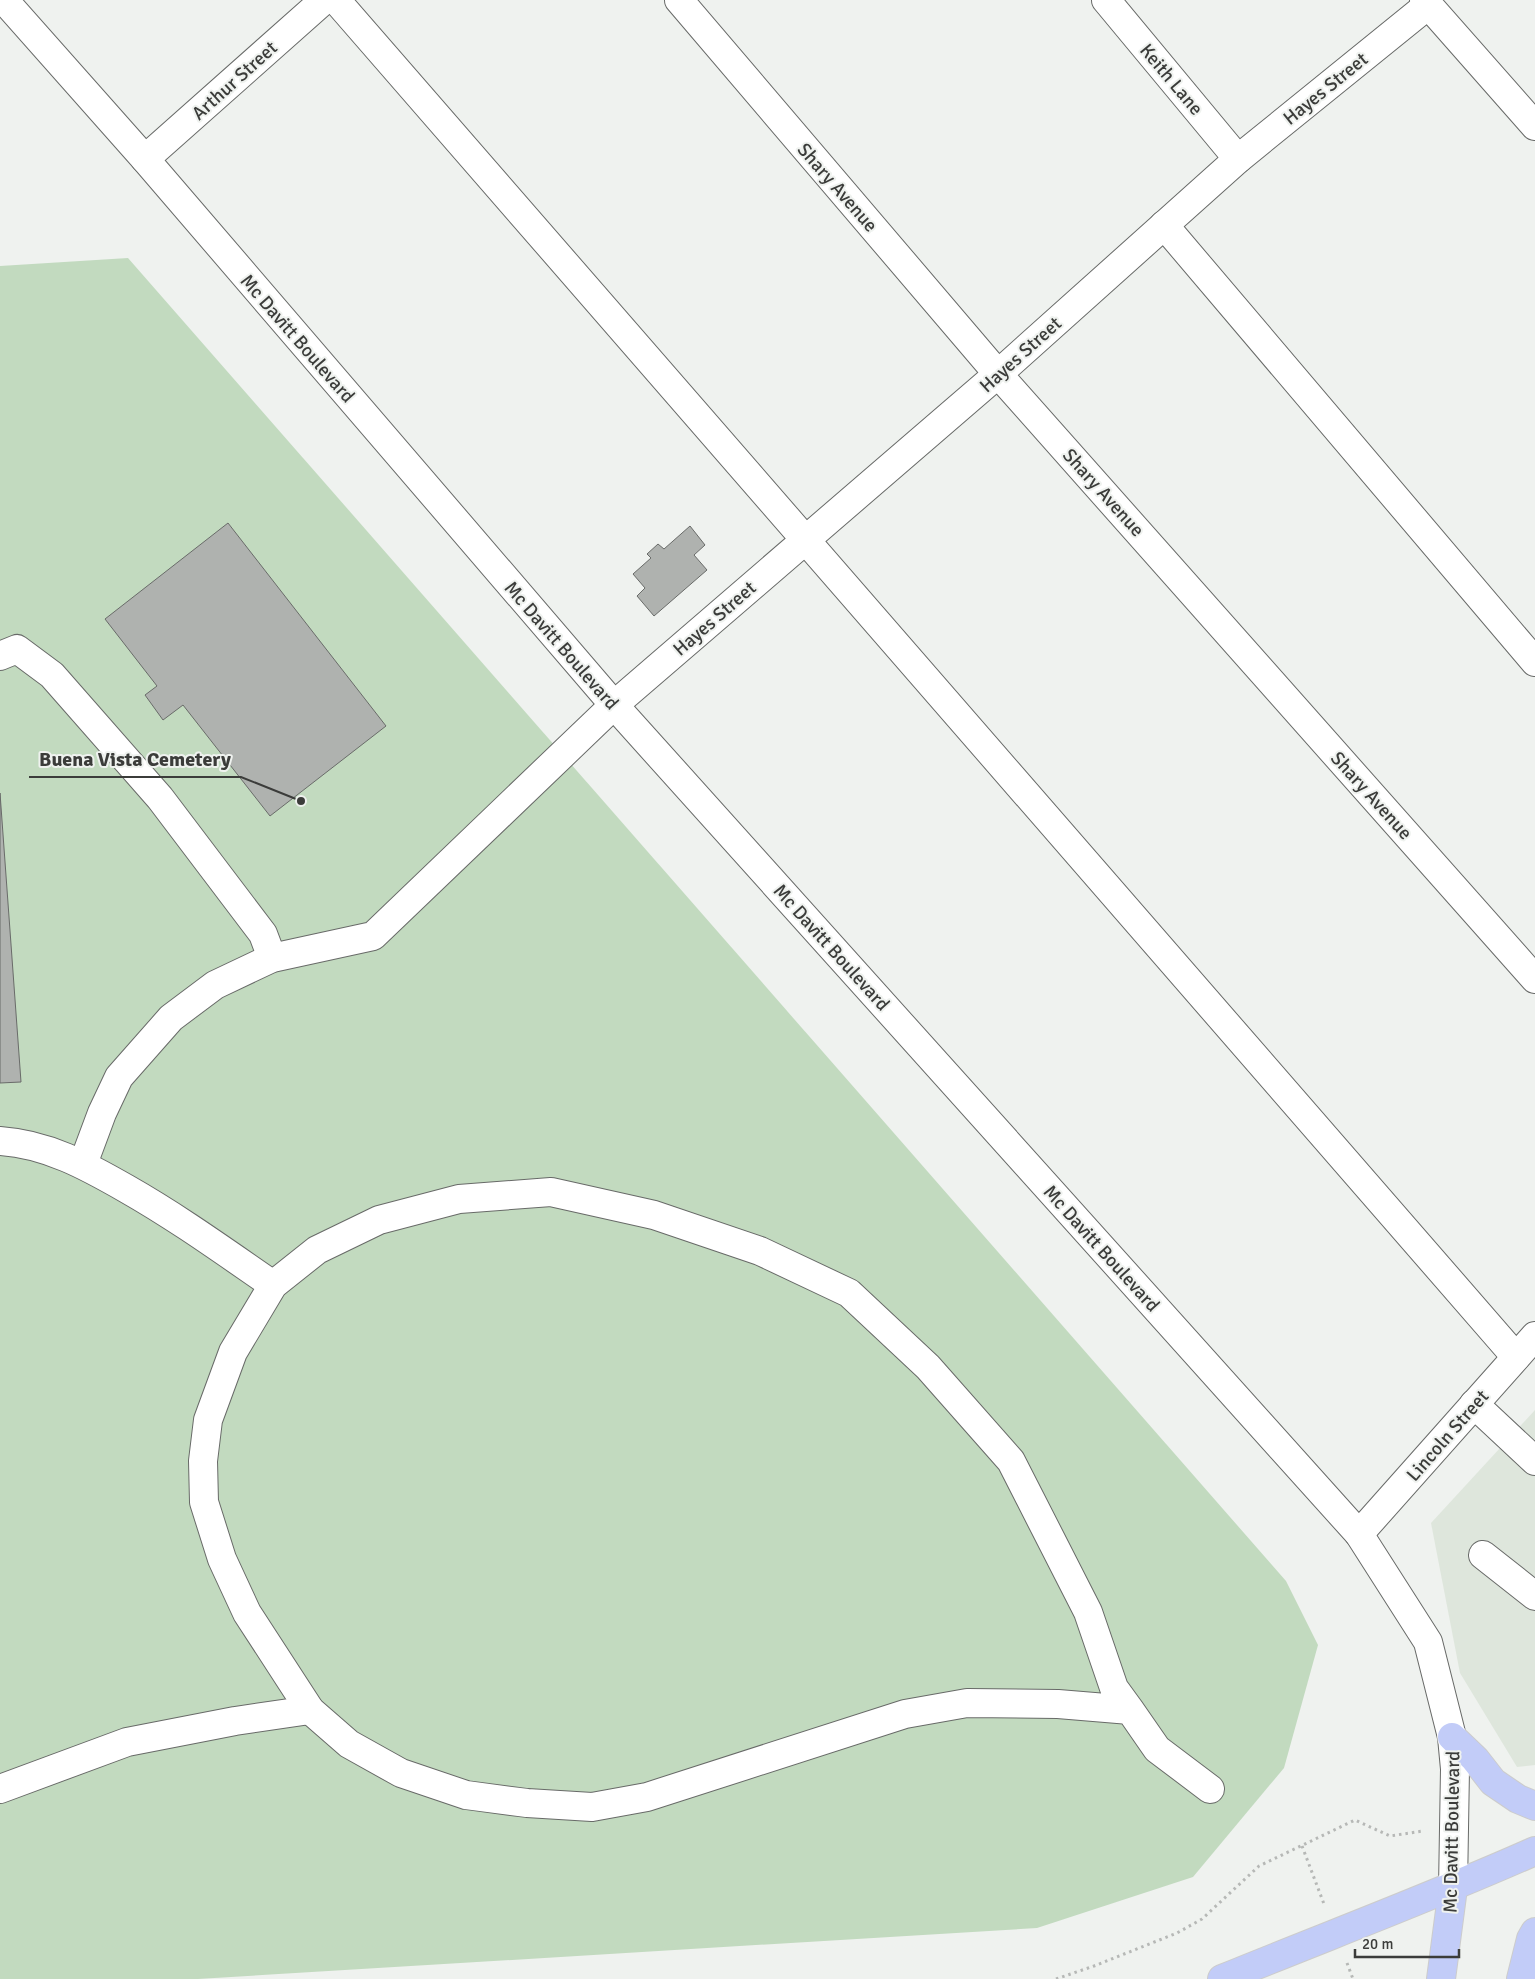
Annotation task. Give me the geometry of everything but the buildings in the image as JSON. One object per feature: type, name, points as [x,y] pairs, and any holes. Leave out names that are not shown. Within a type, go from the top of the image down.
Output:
[{"type":"main road","points":[[1452,1737],[1475,1759],[1493,1782],[1518,1799],[1535,1806]]},
{"type":"main road","points":[[1222,1979],[1453,1888],[1535,1851]]},
{"type":"main road","name":"Mc Davitt Boulevard","points":[[1442,1979],[1453,1888]]},
{"type":"main road","points":[[1521,1979],[1531,1939],[1535,1932]]},
{"type":"street","name":"Mc Davitt Boulevard","points":[[4,0],[145,159],[614,705],[1359,1534],[1428,1642],[1452,1737],[1455,1769],[1453,1888]]},
{"type":"street","name":"Arthur Street","points":[[145,159],[324,0]]},
{"type":"street","points":[[336,0],[1516,1358]]},
{"type":"street","name":"Shary Avenue","points":[[678,0],[998,374],[1535,979]]},
{"type":"street","name":"Keith Lane","points":[[1106,0],[1238,159]]},
{"type":"street","points":[[1426,2],[1535,126]]},
{"type":"street","name":"Hayes Street","points":[[83,1164],[118,1077],[171,1018],[214,985],[272,958],[373,936],[614,705],[998,374],[1238,159],[1426,2]]},
{"type":"street","points":[[1164,225],[1535,662]]},
{"type":"street","points":[[0,656],[16,649],[52,675],[160,798],[263,934],[272,958]]},
{"type":"street","points":[[0,1141],[22,1143],[83,1164],[169,1213],[273,1285]]},
{"type":"street","points":[[1130,1710],[1058,1704],[967,1703],[914,1712],[647,1797],[592,1807],[527,1803],[466,1795],[401,1773],[349,1744],[310,1710],[247,1613],[222,1559],[204,1502],[204,1461],[208,1420],[233,1352],[273,1285],[317,1250],[379,1220],[459,1199],[551,1192],[654,1215],[760,1251],[849,1293],[928,1367],[1011,1461],[1088,1612],[1114,1688],[1130,1710],[1157,1749],[1210,1789]]},
{"type":"street","name":"Lincoln Street","points":[[1359,1534],[1535,1336]]},
{"type":"street","points":[[1474,1404],[1535,1461]]},
{"type":"street","points":[[1483,1555],[1535,1596]]},
{"type":"street","points":[[0,1789],[127,1742],[235,1721],[310,1710]]},
{"type":"path","points":[[1056,1979],[1177,1933],[1202,1919],[1259,1866],[1355,1820],[1390,1836]]},
{"type":"path","points":[[1302,1846],[1317,1885]]},
{"type":"path","points":[[1351,1974],[1353,1979]]},
{"type":"shaded area","points":[[1535,1410],[1535,1765],[1517,1767],[1460,1673],[1431,1523]]},
{"type":"green space","points":[[128,258],[1286,1581],[1318,1645],[1284,1768],[1193,1877],[1037,1928],[198,1979],[0,1979],[0,266]]},
{"type":"place","name":"Buena Vista Cemetery","points":[[301,801]]}]
